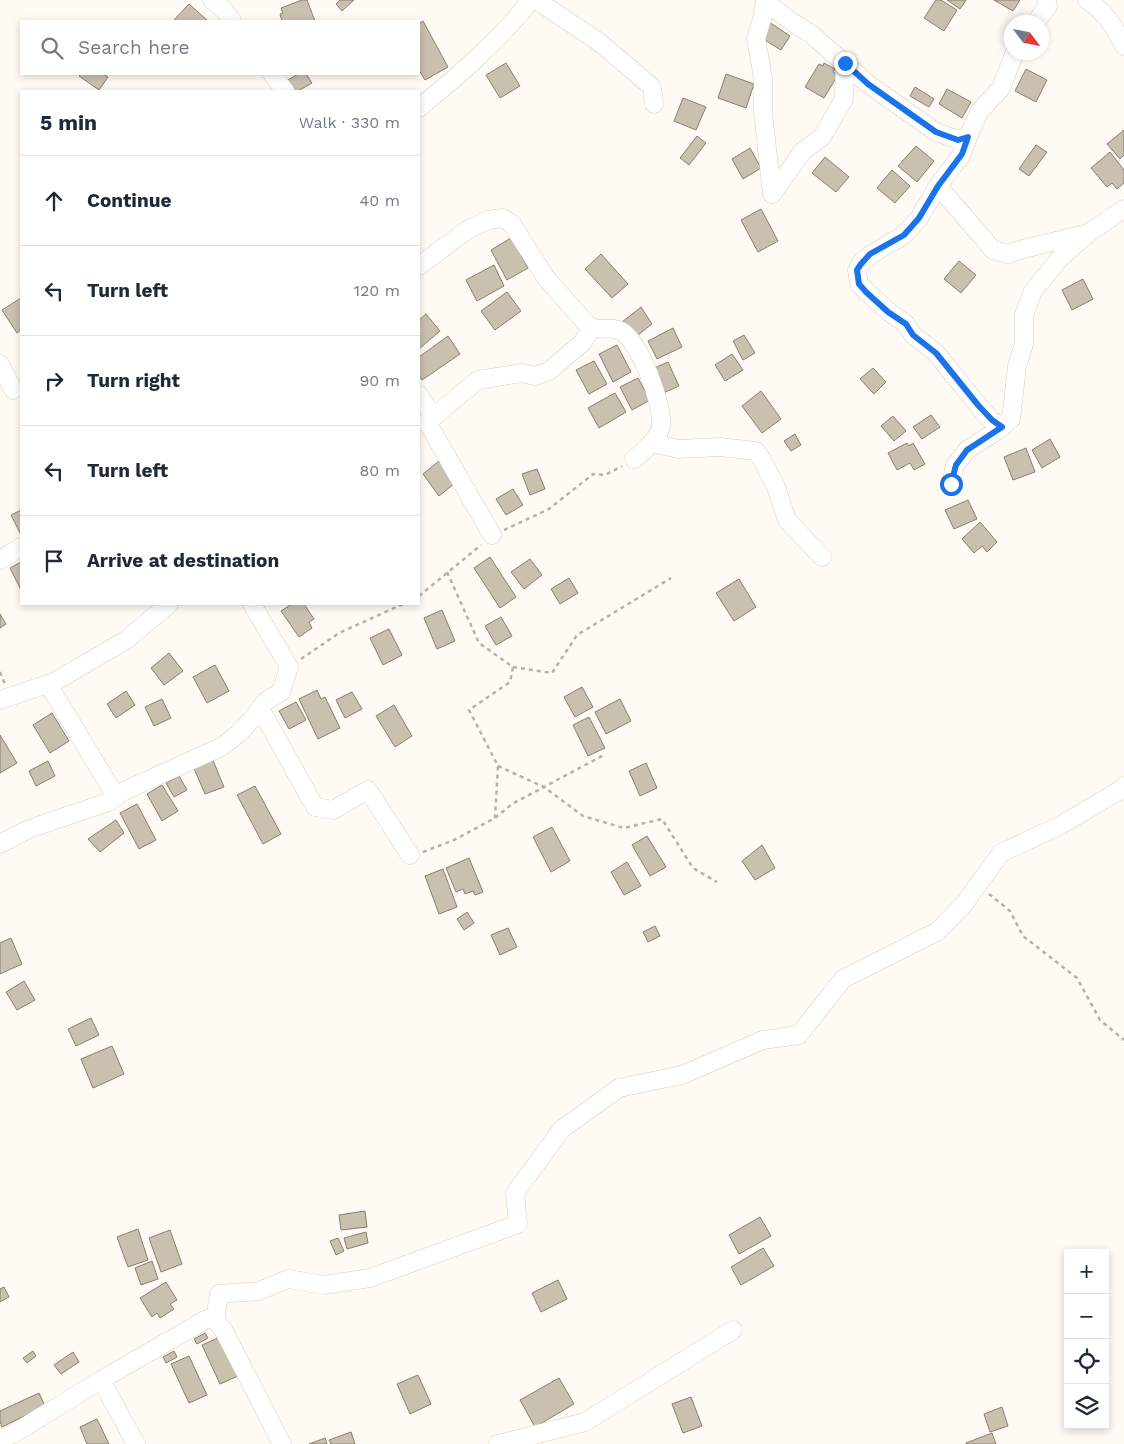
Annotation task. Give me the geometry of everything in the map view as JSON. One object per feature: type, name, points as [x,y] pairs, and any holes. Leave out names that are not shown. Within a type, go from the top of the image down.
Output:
[{"type":"street","points":[[420,107],[488,48],[517,18],[531,0]]},
{"type":"street","points":[[536,0],[599,42],[652,86],[654,104]]},
{"type":"street","points":[[1041,15],[1048,6],[1046,0]]},
{"type":"street","points":[[1087,0],[1113,24],[1124,46]]},
{"type":"street","points":[[845,63],[844,99],[822,137],[803,151],[772,194],[763,112],[763,78],[756,38],[765,1],[811,34],[845,63],[868,84],[936,132],[958,140],[968,137]]},
{"type":"street","points":[[218,2],[231,20]]},
{"type":"street","points":[[1002,427],[985,413],[936,353],[913,335],[906,324],[888,312],[859,284],[857,270],[870,254],[904,235],[919,218],[938,186],[962,154],[979,112],[1001,88],[1012,60]]},
{"type":"street","points":[[273,75],[284,90]]},
{"type":"street","points":[[938,186],[993,250],[1008,254],[1090,232]]},
{"type":"street","points":[[951,484],[956,465],[967,450],[1011,419],[1018,366],[1024,344],[1024,315],[1033,291],[1060,258],[1090,232],[1124,209]]},
{"type":"street","points":[[420,265],[467,230],[488,220],[503,218],[512,224],[546,278],[585,322],[592,328],[608,328],[621,331],[635,345],[643,360],[660,408],[662,424],[658,436],[634,459]]},
{"type":"street","points":[[492,535],[427,422],[478,380],[522,374],[535,376],[549,370],[582,342],[592,328]]},
{"type":"street","points":[[0,364],[11,391]]},
{"type":"street","points":[[420,397],[434,417]]},
{"type":"street","points":[[651,443],[679,449],[720,447],[756,451],[776,487],[787,520],[822,557]]},
{"type":"street","points":[[0,560],[20,548]]},
{"type":"street","points":[[0,700],[54,682],[126,640],[169,605]]},
{"type":"street","points":[[0,844],[29,829],[108,802],[124,791],[223,746],[238,734],[266,701],[281,692],[289,666],[253,605]]},
{"type":"street","points":[[48,684],[116,796]]},
{"type":"street","points":[[260,708],[315,807],[333,810],[368,790],[410,855]]},
{"type":"street","points":[[215,1320],[219,1294],[259,1291],[288,1279],[324,1285],[370,1278],[518,1224],[515,1193],[562,1130],[619,1088],[682,1075],[763,1040],[799,1034],[843,979],[938,931],[964,904],[1001,853],[1061,825],[1124,786]]},
{"type":"street","points":[[0,1439],[13,1434],[100,1380],[211,1318],[224,1331],[282,1444]]},
{"type":"street","points":[[498,1444],[585,1422],[733,1330]]},
{"type":"street","points":[[100,1380],[136,1444]]},
{"type":"path","points":[[420,595],[492,535],[549,509],[593,474],[605,476],[634,459]]},
{"type":"path","points":[[447,572],[479,642],[513,667],[552,673],[577,635],[671,578]]},
{"type":"path","points":[[289,666],[339,633],[400,605]]},
{"type":"path","points":[[495,818],[498,766],[468,710],[510,682],[513,667]]},
{"type":"path","points":[[410,855],[416,855],[454,840],[495,818],[512,804],[604,755]]},
{"type":"path","points":[[498,766],[544,787],[583,816],[624,828],[662,819],[693,868],[717,882]]},
{"type":"path","points":[[978,885],[1010,911],[1023,936],[1077,978],[1100,1020],[1124,1040]]},
{"type":"building","points":[[307,0],[315,20],[282,20],[280,14],[283,13],[281,8]]},
{"type":"building","points":[[340,0],[354,0],[342,11],[336,4]]},
{"type":"building","points":[[936,0],[941,0],[957,10],[944,31],[924,18]]},
{"type":"building","points":[[947,0],[966,0],[960,9]]},
{"type":"building","points":[[994,0],[1020,0],[1013,11]]},
{"type":"building","points":[[189,4],[207,20],[174,20]]},
{"type":"building","points":[[423,21],[448,67],[425,80],[420,72],[420,23]]},
{"type":"building","points":[[769,22],[790,36],[781,50],[760,37]]},
{"type":"building","points":[[506,63],[520,86],[500,98],[486,75]]},
{"type":"building","points":[[824,63],[835,69],[833,72],[838,75],[824,98],[805,87],[819,64],[823,66]]},
{"type":"building","points":[[1026,69],[1047,80],[1036,102],[1015,91]]},
{"type":"building","points":[[726,74],[754,84],[746,108],[718,98]]},
{"type":"building","points":[[105,75],[108,77],[99,90],[79,76]]},
{"type":"building","points":[[296,75],[307,75],[312,83],[300,90],[292,90],[286,81]]},
{"type":"building","points":[[915,87],[934,99],[929,107],[910,96]]},
{"type":"building","points":[[947,89],[971,102],[962,118],[939,104]]},
{"type":"building","points":[[683,98],[706,107],[696,130],[674,121]]},
{"type":"building","points":[[1124,130],[1124,155],[1120,159],[1107,144]]},
{"type":"building","points":[[697,136],[706,143],[689,165],[680,158]]},
{"type":"building","points":[[1036,145],[1047,152],[1029,176],[1019,169]]},
{"type":"building","points":[[916,146],[934,161],[917,182],[898,166]]},
{"type":"building","points":[[750,148],[761,168],[743,179],[732,159]]},
{"type":"building","points":[[1110,152],[1124,170],[1124,183],[1117,189],[1112,183],[1107,187],[1091,168]]},
{"type":"building","points":[[825,157],[849,177],[836,192],[812,173]]},
{"type":"building","points":[[892,170],[910,186],[895,203],[877,188]]},
{"type":"building","points":[[761,209],[778,241],[758,252],[741,220]]},
{"type":"building","points":[[511,238],[528,268],[507,280],[491,250]]},
{"type":"building","points":[[601,254],[628,284],[612,298],[585,269]]},
{"type":"building","points":[[959,261],[976,275],[961,293],[944,279]]},
{"type":"building","points":[[494,265],[504,286],[477,301],[466,280]]},
{"type":"building","points":[[1083,279],[1093,299],[1072,310],[1062,290]]},
{"type":"building","points":[[507,292],[521,311],[495,330],[481,311]]},
{"type":"building","points":[[20,299],[20,331],[17,333],[2,310]]},
{"type":"building","points":[[641,307],[652,324],[634,338],[622,322]]},
{"type":"building","points":[[426,314],[440,331],[420,348],[420,319]]},
{"type":"building","points":[[673,328],[682,347],[657,359],[648,341]]},
{"type":"building","points":[[744,335],[755,353],[743,360],[733,341]]},
{"type":"building","points":[[448,336],[460,354],[422,380],[420,377],[420,356]]},
{"type":"building","points":[[617,345],[631,372],[613,382],[599,354]]},
{"type":"building","points":[[732,354],[743,370],[725,381],[715,365]]},
{"type":"building","points":[[594,361],[607,384],[589,394],[576,370]]},
{"type":"building","points":[[668,362],[679,386],[661,394],[650,370]]},
{"type":"building","points":[[873,368],[886,382],[874,394],[860,379]]},
{"type":"building","points":[[638,378],[650,400],[632,410],[620,387]]},
{"type":"building","points":[[761,391],[781,419],[762,433],[742,406]]},
{"type":"building","points":[[615,393],[626,412],[599,428],[588,408]]},
{"type":"building","points":[[931,415],[940,427],[922,439],[913,427]]},
{"type":"building","points":[[893,416],[906,431],[894,441],[881,426]]},
{"type":"building","points":[[795,434],[801,445],[791,451],[784,441]]},
{"type":"building","points":[[1050,439],[1060,457],[1042,468],[1032,450]]},
{"type":"building","points":[[907,443],[909,446],[913,443],[925,464],[914,470],[910,463],[897,470],[888,453]]},
{"type":"building","points":[[1026,448],[1035,472],[1013,480],[1004,457]]},
{"type":"building","points":[[439,461],[455,483],[439,496],[423,474]]},
{"type":"building","points":[[537,469],[545,489],[530,495],[522,474]]},
{"type":"building","points":[[513,489],[523,505],[506,515],[496,499]]},
{"type":"building","points":[[968,500],[977,519],[954,529],[945,510]]},
{"type":"building","points":[[20,510],[20,533],[11,515]]},
{"type":"building","points":[[980,522],[997,542],[987,552],[982,546],[974,553],[962,539]]},
{"type":"building","points":[[490,557],[516,597],[500,608],[474,568]]},
{"type":"building","points":[[530,559],[542,575],[524,589],[511,572]]},
{"type":"building","points":[[20,563],[20,588],[10,568]]},
{"type":"building","points":[[569,578],[578,593],[560,604],[551,589]]},
{"type":"building","points":[[739,579],[756,607],[734,621],[716,593]]},
{"type":"building","points":[[290,605],[305,605],[314,619],[309,622],[312,628],[299,637],[281,611]]},
{"type":"building","points":[[442,610],[455,641],[437,649],[424,618]]},
{"type":"building","points":[[0,614],[6,624],[0,628]]},
{"type":"building","points":[[501,617],[512,636],[496,645],[485,626]]},
{"type":"building","points":[[389,629],[402,655],[383,665],[370,638]]},
{"type":"building","points":[[169,653],[183,671],[164,685],[151,668]]},
{"type":"building","points":[[215,665],[229,691],[207,703],[193,677]]},
{"type":"building","points":[[582,687],[593,707],[575,717],[564,697]]},
{"type":"building","points":[[317,690],[321,699],[325,697],[340,728],[318,739],[299,699]]},
{"type":"building","points":[[126,691],[135,705],[116,718],[107,704]]},
{"type":"building","points":[[352,692],[362,709],[345,718],[336,700]]},
{"type":"building","points":[[162,699],[171,718],[154,726],[145,707]]},
{"type":"building","points":[[620,699],[631,721],[606,734],[595,712]]},
{"type":"building","points":[[296,702],[306,720],[289,729],[279,711]]},
{"type":"building","points":[[394,705],[412,736],[395,747],[376,716]]},
{"type":"building","points":[[52,713],[69,741],[50,753],[33,725]]},
{"type":"building","points":[[589,717],[605,748],[588,756],[573,725]]},
{"type":"building","points":[[0,735],[17,763],[0,773]]},
{"type":"building","points":[[212,758],[224,787],[205,794],[193,766]]},
{"type":"building","points":[[48,761],[55,776],[36,786],[29,771]]},
{"type":"building","points":[[646,763],[657,788],[640,796],[629,771]]},
{"type":"building","points":[[179,776],[187,790],[174,797],[166,783]]},
{"type":"building","points":[[162,785],[178,811],[162,821],[147,794]]},
{"type":"building","points":[[255,786],[281,834],[263,844],[237,795]]},
{"type":"building","points":[[137,804],[156,840],[139,849],[120,813]]},
{"type":"building","points":[[116,820],[124,833],[100,852],[88,839]]},
{"type":"building","points":[[552,827],[570,861],[551,872],[533,837]]},
{"type":"building","points":[[647,836],[666,867],[650,876],[632,845]]},
{"type":"building","points":[[762,845],[775,868],[755,880],[742,861]]},
{"type":"building","points":[[469,858],[483,892],[475,895],[473,891],[465,894],[463,889],[456,892],[446,868]]},
{"type":"building","points":[[627,862],[641,886],[624,895],[611,872]]},
{"type":"building","points":[[443,869],[457,907],[439,914],[425,876]]},
{"type":"building","points":[[467,912],[474,923],[464,930],[457,919]]},
{"type":"building","points":[[655,926],[660,936],[648,942],[643,932]]},
{"type":"building","points":[[508,928],[517,947],[500,955],[491,935]]},
{"type":"building","points":[[11,938],[22,964],[0,974],[0,943]]},
{"type":"building","points":[[24,981],[35,1000],[17,1010],[6,992]]},
{"type":"building","points":[[91,1018],[99,1035],[76,1046],[68,1029]]},
{"type":"building","points":[[112,1046],[124,1074],[93,1088],[81,1059]]},
{"type":"building","points":[[365,1211],[367,1227],[341,1230],[339,1215]]},
{"type":"building","points":[[760,1217],[771,1236],[739,1254],[729,1235]]},
{"type":"building","points":[[138,1229],[148,1260],[128,1267],[117,1237]]},
{"type":"building","points":[[170,1230],[182,1264],[161,1272],[149,1238]]},
{"type":"building","points":[[366,1232],[368,1243],[347,1249],[344,1238]]},
{"type":"building","points":[[338,1238],[344,1251],[336,1255],[330,1241]]},
{"type":"building","points":[[763,1248],[774,1266],[741,1285],[731,1267]]},
{"type":"building","points":[[152,1261],[158,1279],[141,1285],[135,1268]]},
{"type":"building","points":[[558,1280],[567,1299],[541,1312],[532,1293]]},
{"type":"building","points":[[166,1282],[177,1300],[170,1304],[174,1309],[160,1318],[157,1313],[152,1317],[140,1298]]},
{"type":"building","points":[[4,1287],[9,1297],[0,1302],[0,1289]]},
{"type":"building","points":[[205,1333],[208,1338],[197,1344],[194,1339]]},
{"type":"building","points":[[220,1337],[238,1376],[220,1384],[202,1345]]},
{"type":"building","points":[[33,1351],[36,1356],[27,1363],[23,1358]]},
{"type":"building","points":[[174,1351],[177,1357],[166,1363],[163,1357]]},
{"type":"building","points":[[73,1352],[79,1362],[61,1374],[54,1365]]},
{"type":"building","points":[[189,1356],[207,1395],[189,1403],[171,1364]]},
{"type":"building","points":[[418,1375],[431,1404],[410,1414],[397,1384]]},
{"type":"building","points":[[559,1378],[574,1404],[535,1427],[520,1400]]},
{"type":"building","points":[[39,1393],[45,1406],[2,1427],[0,1411]]},
{"type":"building","points":[[691,1397],[702,1426],[683,1433],[672,1404]]},
{"type":"building","points":[[1002,1407],[1008,1426],[990,1432],[984,1414]]},
{"type":"building","points":[[97,1419],[109,1444],[87,1444],[80,1427]]},
{"type":"building","points":[[351,1432],[355,1444],[331,1444],[329,1440]]},
{"type":"building","points":[[992,1433],[996,1444],[966,1444],[966,1443]]},
{"type":"building","points":[[325,1438],[327,1444],[309,1444]]},
{"type":"route","points":[[845,63],[868,84],[936,132],[958,140],[968,137],[962,154],[938,186],[919,218],[904,235],[870,254],[857,270],[859,284],[866,292],[888,312],[906,324],[913,335],[936,353],[978,405],[992,420],[1002,427],[967,450],[956,465],[951,484]]}]
